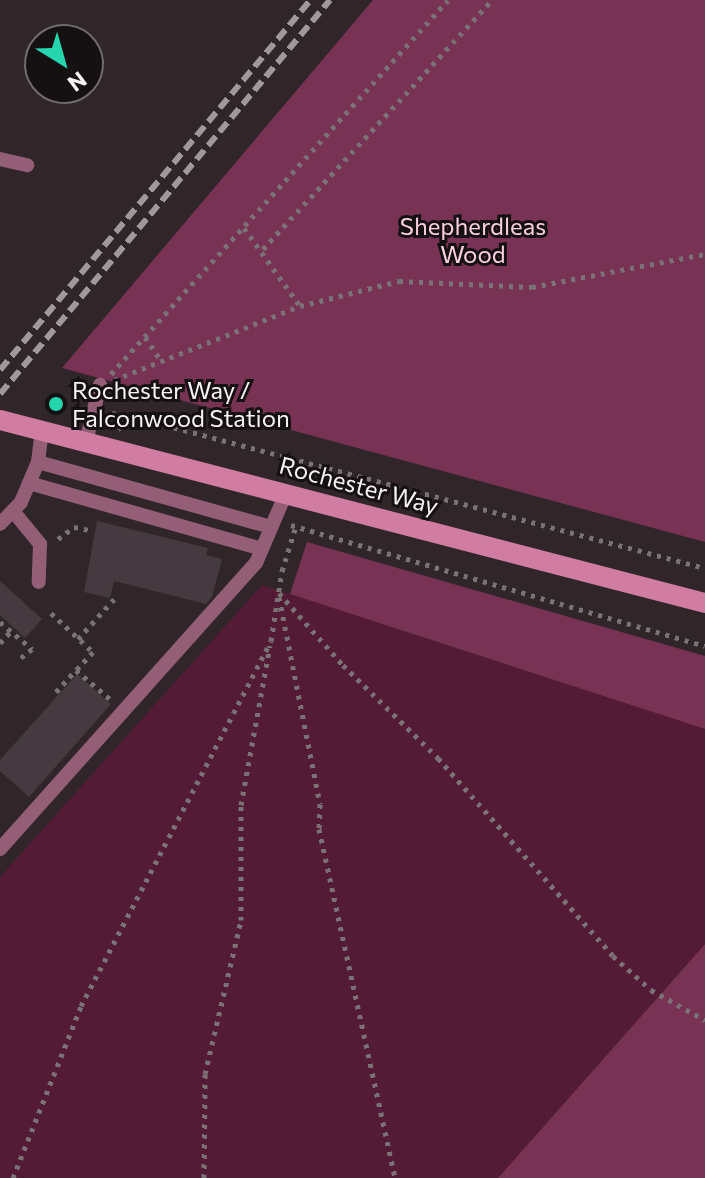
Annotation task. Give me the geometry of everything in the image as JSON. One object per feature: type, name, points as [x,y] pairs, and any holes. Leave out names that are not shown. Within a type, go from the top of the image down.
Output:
[{"type":"street","name":"Rochester Way","points":[[0,420],[705,603]]},
{"type":"lane","points":[[0,159],[27,165]]},
{"type":"lane","points":[[86,442],[100,385]]},
{"type":"lane","points":[[0,524],[13,511],[38,462],[33,428]]},
{"type":"lane","points":[[38,462],[273,523]]},
{"type":"lane","points":[[29,483],[262,549]]},
{"type":"lane","points":[[0,849],[212,617],[262,549],[286,493]]},
{"type":"lane","points":[[13,511],[40,544],[39,582]]},
{"type":"path","points":[[100,385],[448,0]]},
{"type":"path","points":[[263,249],[492,0]]},
{"type":"path","points":[[244,228],[263,249],[300,306]]},
{"type":"path","points":[[100,385],[300,306],[399,281],[532,287],[705,254]]},
{"type":"path","points":[[145,337],[161,361]]},
{"type":"path","name":"Rochester Way","points":[[119,427],[135,417],[705,568]]},
{"type":"path","points":[[273,523],[295,526],[705,646]]},
{"type":"path","points":[[204,1178],[205,1074],[241,920],[241,805],[278,593],[295,526]]},
{"type":"path","points":[[278,593],[343,665],[438,758],[613,956],[651,990],[705,1020]]},
{"type":"path","points":[[278,593],[320,804],[319,829],[395,1178]]},
{"type":"path","points":[[78,639],[116,597]]},
{"type":"path","points":[[51,613],[93,652],[56,692]]},
{"type":"path","points":[[0,622],[32,649],[19,659]]},
{"type":"path","points":[[0,643],[11,631]]},
{"type":"path","points":[[13,1178],[81,1006],[271,641]]},
{"type":"path","points":[[76,670],[123,711]]},
{"type":"shaded area","points":[[262,585],[705,729],[705,944],[498,1178],[0,1178],[0,877]]},
{"type":"green space","name":"Shepherdleas Wood","points":[[373,0],[705,0],[705,542],[62,368]]},
{"type":"green space","points":[[307,542],[705,656],[705,729],[290,594]]},
{"type":"green space","points":[[705,944],[705,1178],[498,1178]]},
{"type":"building","points":[[97,521],[208,548],[206,555],[222,559],[212,597],[206,604],[114,581],[110,598],[84,592]]},
{"type":"building","points":[[0,581],[42,619],[25,638],[0,615]]},
{"type":"building","points":[[77,674],[111,704],[29,797],[0,771],[0,760]]},
{"type":"railway","points":[[0,370],[311,0]]},
{"type":"railway","points":[[0,394],[330,0]]},
{"type":"place","name":"Rochester Way / Falconwood Station","points":[[56,404]]}]
